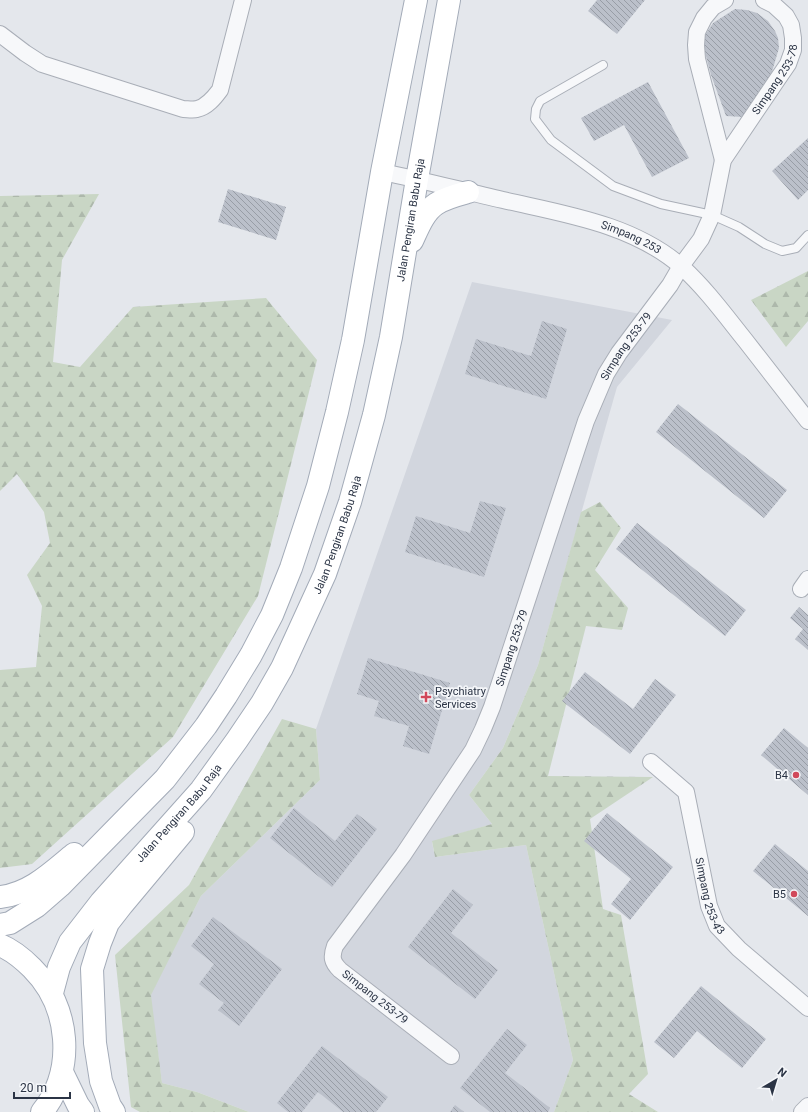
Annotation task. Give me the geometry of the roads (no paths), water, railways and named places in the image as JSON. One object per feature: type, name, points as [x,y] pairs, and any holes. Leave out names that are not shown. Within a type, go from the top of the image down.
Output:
[{"type":"main road","points":[[0,925],[10,923],[37,906],[54,891],[166,779],[206,726],[226,696],[251,655],[272,615],[291,568],[318,486],[338,405],[353,340],[382,172],[416,0]]},
{"type":"main road","name":"Jalan Pengiran Babu Raja","points":[[52,993],[59,967],[70,942],[101,902],[201,790],[262,703],[282,668],[325,574],[350,502],[374,415],[391,337],[416,179],[449,0]]},
{"type":"main road","points":[[404,257],[428,211],[434,205],[443,200],[468,192]]},
{"type":"main road","points":[[0,897],[24,890],[38,883],[75,853],[143,788],[154,782],[166,779]]},
{"type":"main road","points":[[114,1112],[110,1106],[101,1081],[95,1043],[92,969],[108,923],[192,820],[199,805],[201,790]]},
{"type":"main road","points":[[0,945],[24,959],[39,975],[52,993],[60,1012],[64,1032],[65,1052],[62,1072],[55,1092],[42,1112]]},
{"type":"main road","points":[[62,1072],[83,1112]]},
{"type":"street","points":[[0,34],[42,64],[183,109],[197,110],[206,105],[217,94],[222,84],[243,0]]},
{"type":"street","name":"Simpang 253-78","points":[[681,266],[701,239],[712,215],[722,160],[697,59],[696,44],[698,32],[704,18],[713,7],[725,0]]},
{"type":"street","name":"Simpang 253-78","points":[[722,160],[778,80],[788,64],[793,50],[791,25],[786,16],[774,5],[764,0]]},
{"type":"street","name":"Simpang 253","points":[[382,172],[597,222],[635,237],[661,252],[681,266],[702,286],[808,421]]},
{"type":"street","name":"Simpang 253-79","points":[[451,1056],[340,970],[335,965],[333,952],[335,946],[408,848],[473,750],[494,700],[586,421],[606,374],[619,353],[670,285],[681,266]]},
{"type":"street","name":"Simpang 253-43","points":[[651,762],[686,792],[708,906],[717,926],[739,948],[808,1008]]},
{"type":"street","points":[[802,1112],[808,1106]]},
{"type":"lane","points":[[602,65],[540,101],[536,109],[535,119],[551,140],[614,186],[661,204],[712,215],[739,226],[765,244],[782,251],[796,248],[808,235]]},
{"type":"place","name":"Psychiatry Services","points":[[426,697]]},
{"type":"place","name":"B4","points":[[796,775]]},
{"type":"place","name":"B5","points":[[794,894]]}]
